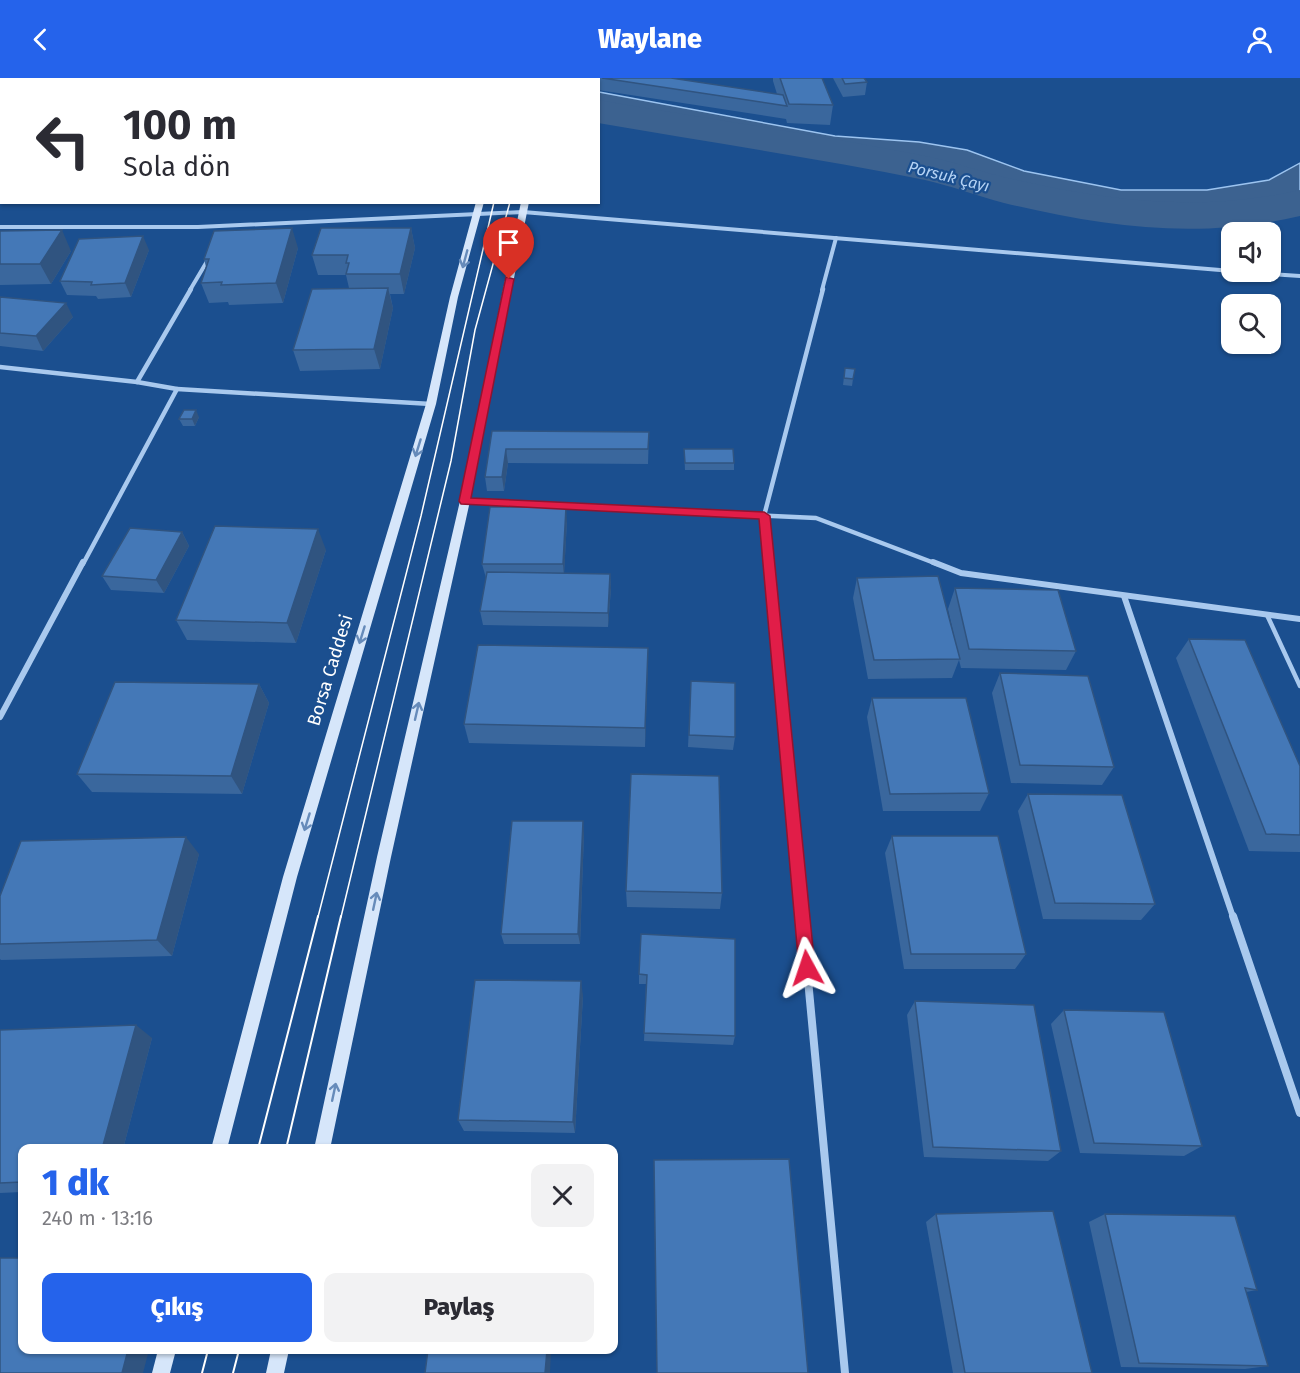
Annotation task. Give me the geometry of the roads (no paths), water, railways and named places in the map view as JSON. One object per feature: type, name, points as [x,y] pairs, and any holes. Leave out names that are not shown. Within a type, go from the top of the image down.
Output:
[{"type":"main road","points":[[323,1144],[384,857],[465,501],[524,207]]},
{"type":"main road","name":"Borsa Caddesi","points":[[220,1144],[290,877],[431,404],[454,297],[478,208]]},
{"type":"main road","points":[[161,1373],[166,1354]]},
{"type":"main road","points":[[275,1373],[279,1354]]},
{"type":"street","points":[[0,227],[227,226],[478,208],[524,207],[836,238],[1221,269]]},
{"type":"street","points":[[222,236],[227,226]]},
{"type":"street","points":[[836,238],[764,516],[844,1373]]},
{"type":"street","points":[[137,382],[210,255]]},
{"type":"street","points":[[1281,275],[1300,276]]},
{"type":"street","points":[[0,367],[137,382],[177,389],[431,404]]},
{"type":"street","points":[[0,717],[177,389]]},
{"type":"street","points":[[465,501],[816,518],[961,573],[1300,619]]},
{"type":"street","points":[[1124,596],[1300,1113]]},
{"type":"lane","points":[[1267,615],[1300,686]]},
{"type":"water","points":[[600,92],[835,136],[919,142],[967,150],[1024,171],[1121,190],[1207,190],[1269,180],[1300,163],[1300,194],[1267,205],[1213,215],[1017,196],[922,160],[836,154],[600,115]]},
{"type":"waterway","name":"Porsuk Çayı","points":[[600,111],[884,160],[935,170],[994,188],[1114,211],[1190,217],[1227,216],[1300,203]]},
{"type":"tram line","points":[[318,917],[421,516],[494,204]]},
{"type":"tram line","points":[[341,917],[451,461],[475,330],[509,204]]},
{"type":"tram line","points":[[259,1144],[318,916]]},
{"type":"tram line","points":[[287,1144],[341,916]]},
{"type":"tram line","points":[[202,1373],[207,1354]]},
{"type":"tram line","points":[[233,1373],[238,1354]]}]
